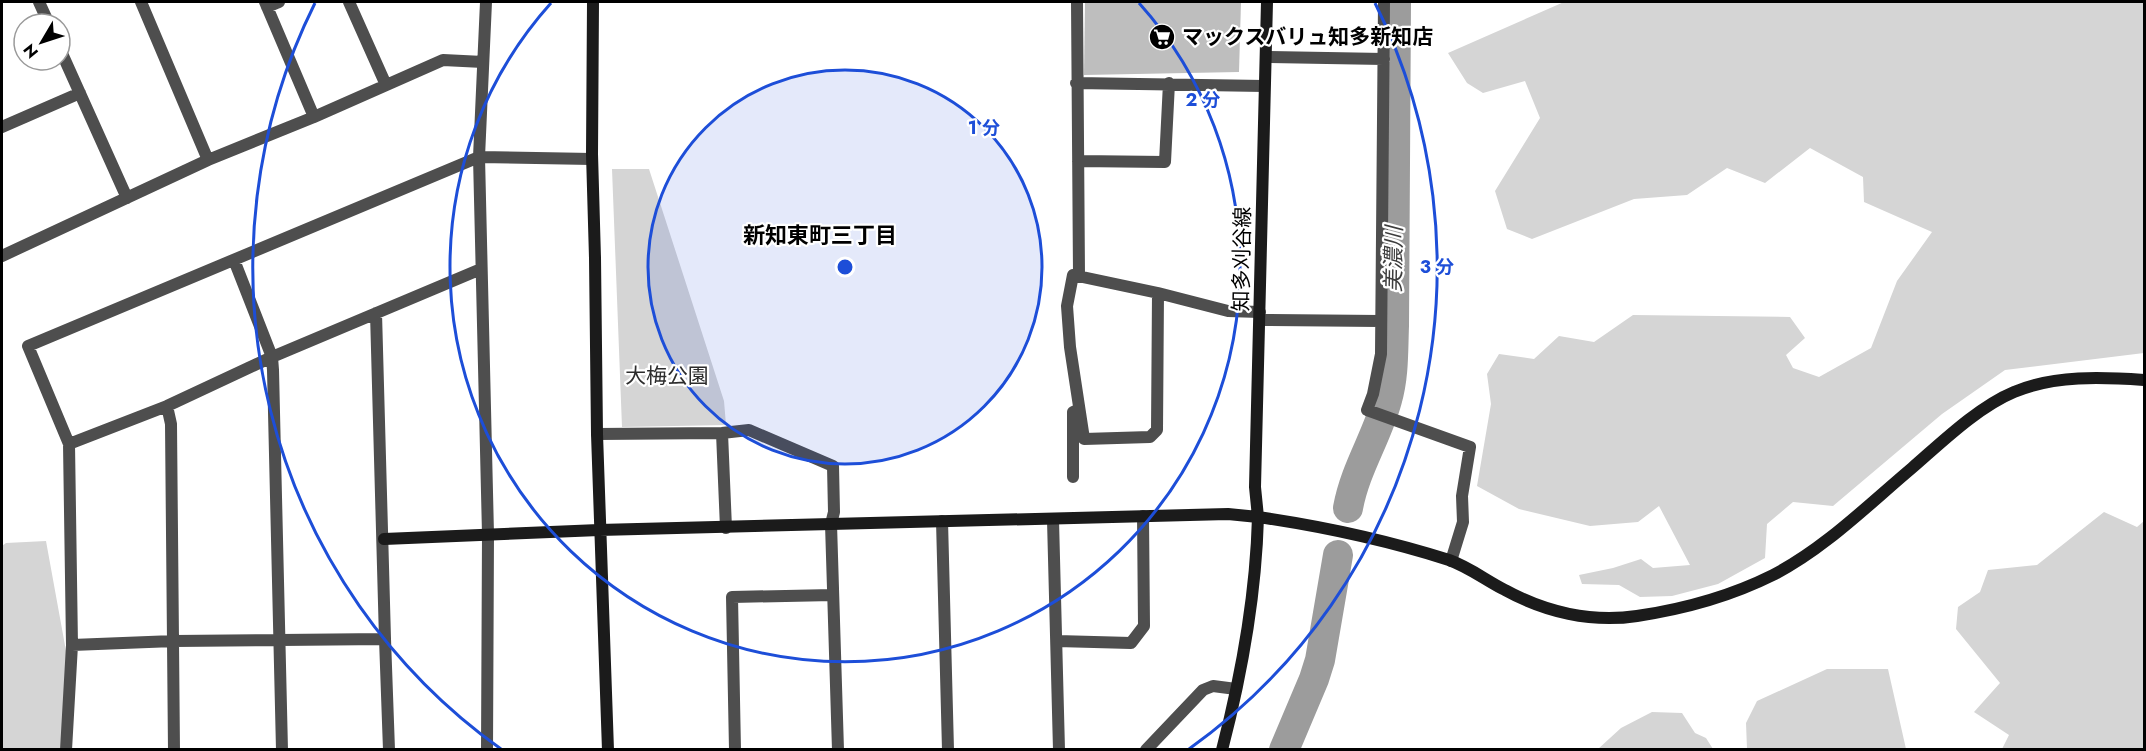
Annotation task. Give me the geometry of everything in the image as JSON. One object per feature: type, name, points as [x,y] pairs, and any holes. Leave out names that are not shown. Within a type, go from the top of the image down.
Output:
[{"type":"street","points":[[141,2],[208,160]]},
{"type":"street","points":[[279,2],[266,4],[314,117]]},
{"type":"street","points":[[349,2],[386,85]]},
{"type":"street","points":[[486,2],[479,157],[488,534],[487,750]]},
{"type":"street","points":[[593,2],[592,159],[597,435],[608,750]]},
{"type":"street","points":[[1077,2],[1079,275]]},
{"type":"street","name":"知多刈谷線","points":[[1222,750],[1236,689],[1257,562],[1258,517],[1255,487],[1267,2]]},
{"type":"street","points":[[1384,2],[1381,354],[1379,372],[1367,410],[1470,447],[1462,496],[1463,522],[1451,561]]},
{"type":"street","points":[[1266,57],[1383,59]]},
{"type":"street","points":[[2,256],[208,160],[314,117],[443,60],[483,62]]},
{"type":"street","points":[[70,72],[127,198]]},
{"type":"street","points":[[1076,83],[1264,86]]},
{"type":"street","points":[[1078,161],[1165,162],[1169,83]]},
{"type":"street","points":[[2,127],[80,93]]},
{"type":"street","points":[[66,750],[72,645],[69,444],[27,346],[479,157],[592,159]]},
{"type":"street","points":[[234,260],[272,357],[282,750]]},
{"type":"street","points":[[69,444],[167,406],[272,357],[481,269]]},
{"type":"street","points":[[1158,293],[1157,430],[1150,437],[1084,439],[1067,306],[1073,275],[1158,293],[1228,311],[1260,316],[1380,321]]},
{"type":"street","points":[[376,313],[389,750]]},
{"type":"street","points":[[384,539],[599,530],[1228,514],[1299,523],[1451,561],[1537,605],[1576,616],[1586,618],[1635,617],[1719,597],[1772,575],[1795,562],[1841,528],[1960,428],[2014,392],[2042,383],[2075,379],[2145,380]]},
{"type":"street","points":[[167,406],[171,424],[174,750]]},
{"type":"street","points":[[1073,477],[1072,412],[1079,410]]},
{"type":"street","points":[[597,435],[722,433],[749,430],[833,466],[834,512],[831,524],[837,750]]},
{"type":"street","points":[[722,433],[726,528]]},
{"type":"street","points":[[1057,641],[1131,643],[1144,626],[1143,516]]},
{"type":"street","points":[[1053,519],[1059,750]]},
{"type":"street","points":[[942,521],[948,750]]},
{"type":"street","points":[[735,750],[732,597],[833,595]]},
{"type":"street","points":[[72,645],[174,641],[385,639]]},
{"type":"street","points":[[1146,750],[1203,690],[1214,686],[1236,689]]},
{"type":"green space","points":[[1564,2],[2144,2],[2144,353],[2005,370],[1942,414],[1833,506],[1793,502],[1767,524],[1765,558],[1718,584],[1672,596],[1640,597],[1619,585],[1582,584],[1579,575],[1641,559],[1653,568],[1690,565],[1659,506],[1638,522],[1590,526],[1519,509],[1477,486],[1491,404],[1487,374],[1499,354],[1534,359],[1559,336],[1594,342],[1633,315],[1790,317],[1805,338],[1786,355],[1793,368],[1819,377],[1871,348],[1897,281],[1932,232],[1864,202],[1863,177],[1810,148],[1765,183],[1727,168],[1687,195],[1634,199],[1532,239],[1507,229],[1495,191],[1540,118],[1525,81],[1483,93],[1467,83],[1448,53]]},
{"type":"green space","name":"大梅公園","points":[[612,169],[649,169],[724,401],[726,425],[622,427]]},
{"type":"green space","points":[[2104,512],[2137,527],[2144,521],[2144,749],[2002,749],[2009,735],[1974,712],[2000,683],[1956,629],[1958,607],[1980,592],[1988,570],[2037,565]]},
{"type":"green space","points":[[46,541],[66,651],[65,749],[2,749],[2,546],[6,543]]},
{"type":"green space","points":[[1827,669],[1888,669],[1906,749],[1747,749],[1746,723],[1757,701]]},
{"type":"green space","points":[[1652,712],[1682,713],[1695,733],[1706,738],[1713,749],[1598,749],[1621,728]]},
{"type":"building","name":"マックスバリュ知多新知店","points":[[1085,2],[1241,2],[1239,72],[1084,75]]},
{"type":"waterway","name":"美濃川","points":[[1348,508],[1356,480],[1383,414],[1392,373],[1396,2]]},
{"type":"waterway","name":"美濃川","points":[[1284,750],[1320,660],[1338,555]]},
{"type":"place","name":"マックスバリュ知多新知店","points":[[1162,37]]},
{"type":"district","name":"新知東町三丁目","points":[[820,235]]}]
